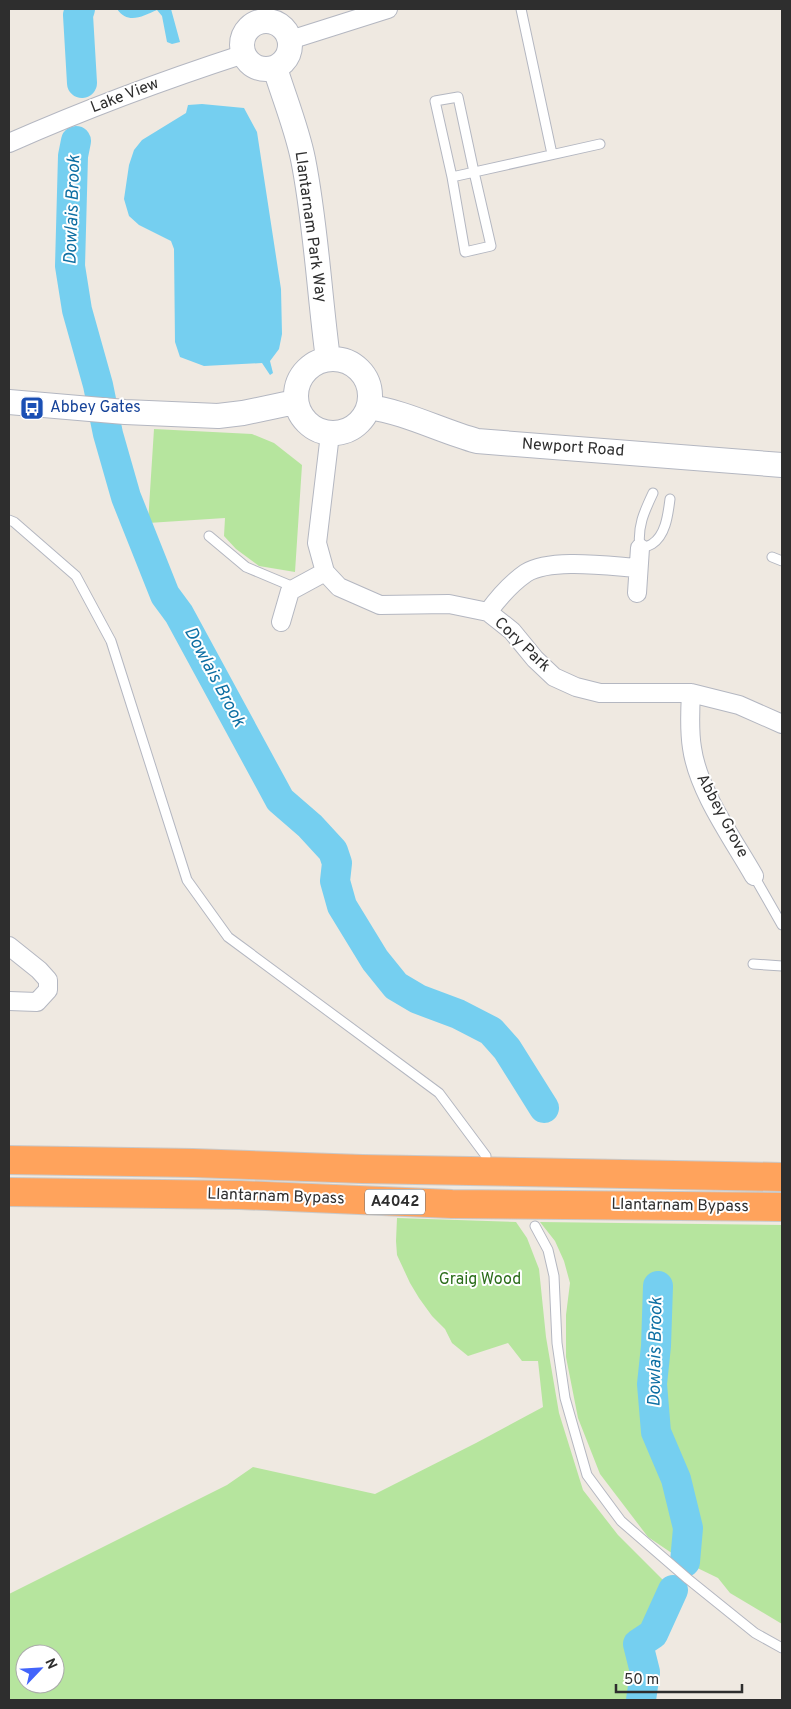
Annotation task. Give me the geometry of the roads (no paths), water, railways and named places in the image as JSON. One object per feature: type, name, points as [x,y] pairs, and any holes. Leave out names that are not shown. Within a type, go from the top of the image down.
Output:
[{"type":"highway","name":"Llantarnam Bypass","points":[[9,1160],[782,1177]]},
{"type":"highway","name":"Llantarnam Bypass","points":[[9,1192],[240,1195],[452,1204],[782,1207]]},
{"type":"street","points":[[290,40],[387,9]]},
{"type":"street","points":[[262,15],[281,26],[287,32],[290,40],[290,49],[287,57],[282,64],[275,68],[257,67],[249,62],[244,54],[242,45],[244,37],[262,15]]},
{"type":"street","name":"Lake View","points":[[9,143],[81,112],[191,71],[244,54]]},
{"type":"street","name":"Llantarnam Park Way","points":[[275,68],[303,157],[312,216],[328,358]]},
{"type":"street","points":[[328,358],[340,359],[352,364],[368,382],[370,394],[369,407],[363,418],[354,427],[343,432],[330,434],[320,432],[311,427],[298,412],[295,402],[295,390],[299,378],[316,362],[328,358]]},
{"type":"street","points":[[9,402],[124,412],[218,416],[243,413],[295,402]]},
{"type":"street","name":"Newport Road","points":[[369,407],[388,410],[450,434],[477,441],[782,464]]},
{"type":"street","points":[[281,622],[290,591],[325,572],[317,543],[330,434]]},
{"type":"street","points":[[637,593],[640,548]]},
{"type":"street","points":[[488,612],[506,588],[528,572],[555,564],[638,568]]},
{"type":"street","name":"Cory Park","points":[[325,572],[338,587],[380,605],[449,604],[488,612],[512,631],[535,659],[554,677],[576,687],[600,693],[690,693],[740,706],[782,722]]},
{"type":"street","name":"Abbey Grove","points":[[690,693],[692,749],[701,780],[754,876]]},
{"type":"street","points":[[9,946],[39,970],[48,980],[48,990],[37,1002],[9,1001]]},
{"type":"lane","points":[[521,9],[552,154]]},
{"type":"lane","points":[[458,97],[492,246],[465,252],[452,176],[435,101],[458,97]]},
{"type":"lane","points":[[452,176],[600,144]]},
{"type":"lane","points":[[653,493],[640,526],[638,537],[640,548],[652,545],[662,534],[670,499]]},
{"type":"lane","points":[[9,520],[14,522],[76,576],[111,641],[187,880],[228,937],[439,1092],[486,1156]]},
{"type":"lane","points":[[209,536],[246,567],[296,588]]},
{"type":"lane","points":[[772,557],[782,560]]},
{"type":"lane","points":[[754,876],[782,925]]},
{"type":"lane","points":[[753,964],[782,966]]},
{"type":"lane","points":[[535,1226],[548,1250],[554,1276],[557,1343],[565,1398],[587,1475],[621,1521],[688,1579],[755,1633],[782,1648]]},
{"type":"water","points":[[117,9],[171,9],[180,42],[172,44],[167,42],[162,16],[157,10],[141,17],[131,18],[121,14]]},
{"type":"water","points":[[202,104],[244,108],[257,132],[281,289],[282,334],[279,349],[270,361],[273,373],[270,375],[262,363],[204,366],[180,357],[175,342],[174,249],[171,241],[139,225],[129,216],[124,199],[129,165],[134,150],[142,140],[186,113],[188,105]]},
{"type":"waterway","name":"Dowlais Brook","points":[[80,9],[78,15],[82,83]]},
{"type":"waterway","name":"Dowlais Brook","points":[[76,141],[73,156],[70,266],[77,310],[126,497],[165,595],[179,614],[280,800],[310,826],[333,851],[337,863],[335,881],[342,906],[375,960],[396,986],[418,999],[458,1014],[491,1031],[507,1049],[544,1108]]},
{"type":"waterway","name":"Dowlais Brook","points":[[658,1286],[656,1346],[652,1384],[656,1432],[676,1479],[688,1528],[685,1562]]},
{"type":"waterway","name":"Dowlais Brook","points":[[641,1700],[645,1672],[638,1644],[653,1634],[673,1590]]},
{"type":"place","name":"Abbey Gates","points":[[32,408]]},
{"type":"park label","name":"Graig Wood","points":[[480,1280]]}]
